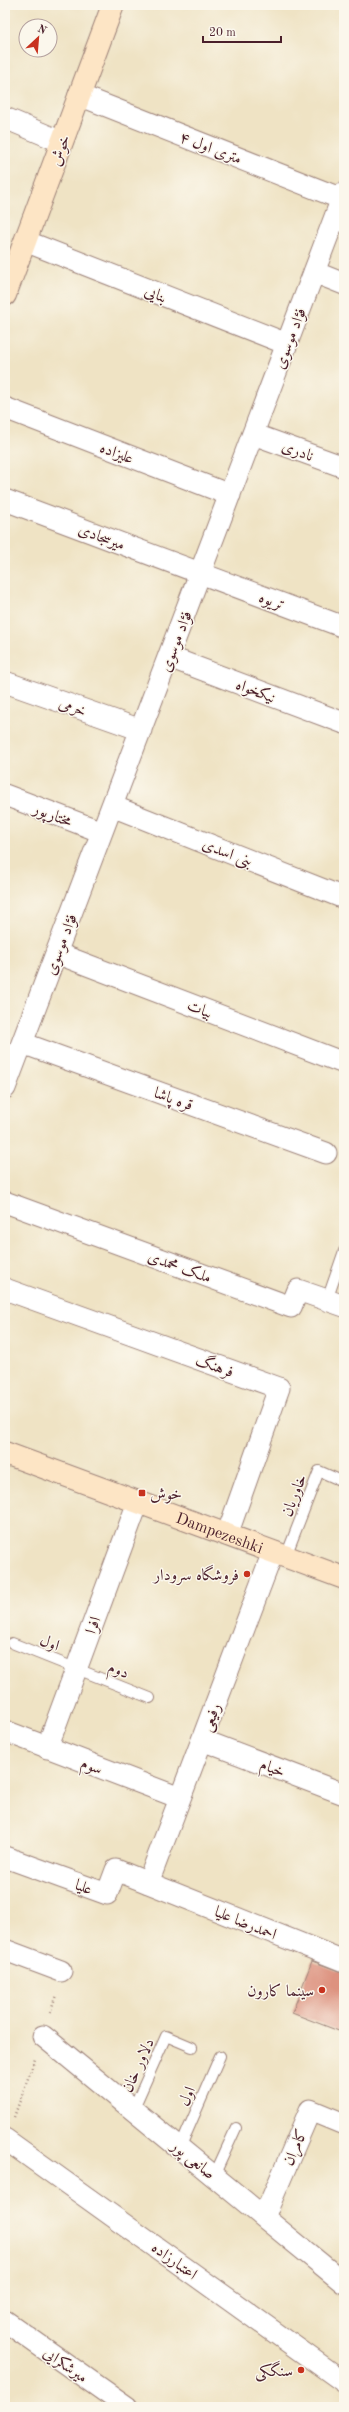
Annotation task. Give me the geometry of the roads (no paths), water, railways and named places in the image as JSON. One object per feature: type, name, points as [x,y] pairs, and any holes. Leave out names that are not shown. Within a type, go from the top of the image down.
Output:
[{"type":"main road","name":"خوش","points":[[5,295],[113,5]]},
{"type":"main road","name":"Dampezeshki","points":[[5,1453],[344,1578]]},
{"type":"street","name":"۴ متری اول","points":[[79,95],[343,196]]},
{"type":"street","points":[[5,118],[62,142]]},
{"type":"street","name":"فؤاد موسوی","points":[[5,1088],[343,196]]},
{"type":"street","name":"بنایی","points":[[25,241],[287,344]]},
{"type":"street","points":[[314,272],[344,284]]},
{"type":"street","name":"علیزاده","points":[[5,408],[230,495]]},
{"type":"street","name":"نادری","points":[[253,434],[344,467]]},
{"type":"street","name":"میرسجادی","points":[[5,500],[200,573]]},
{"type":"street","name":"تریوه","points":[[200,573],[344,627]]},
{"type":"street","name":"نیکخواه","points":[[169,657],[344,723]]},
{"type":"street","name":"خرمی","points":[[5,682],[141,730]]},
{"type":"street","name":"مختارپور","points":[[5,795],[102,832]]},
{"type":"street","name":"بنی اسدی","points":[[112,806],[344,898]]},
{"type":"street","name":"بیات","points":[[56,953],[344,1062]]},
{"type":"street","name":"قره پاشا","points":[[22,1043],[326,1153]]},
{"type":"street","name":"ملک محمدی","points":[[5,1202],[291,1307],[298,1290],[336,1303]]},
{"type":"street","name":"فرهنگ","points":[[5,1289],[279,1388],[227,1535]]},
{"type":"street","name":"افرا","points":[[47,1748],[138,1502]]},
{"type":"street","name":"رفیعی","points":[[148,1883],[202,1740],[279,1554]]},
{"type":"street","name":"سوم","points":[[5,1731],[180,1798]]},
{"type":"street","name":"خیام","points":[[202,1740],[344,1794]]},
{"type":"street","name":"علیا","points":[[5,1857],[107,1894],[116,1870],[148,1883]]},
{"type":"street","name":"احمدرضا علیا","points":[[148,1883],[344,1961]]},
{"type":"street","points":[[5,1950],[60,1971]]},
{"type":"street","name":"صانعی پور","points":[[43,2036],[344,2283]]},
{"type":"street","name":"کامران","points":[[264,2217],[310,2110],[344,2124]]},
{"type":"street","name":"اعتبارزاده","points":[[5,2139],[344,2382]]},
{"type":"street","name":"میرشکرایی","points":[[5,2321],[127,2407]]},
{"type":"lane","points":[[336,1303],[344,1251]]},
{"type":"lane","name":"خاوریان","points":[[279,1554],[318,1471],[344,1482]]},
{"type":"lane","name":"اول","points":[[12,1643],[77,1668]]},
{"type":"lane","name":"دوم","points":[[77,1668],[150,1698]]},
{"type":"lane","name":"دلاور خان","points":[[134,2110],[166,2036],[192,2047]]},
{"type":"lane","name":"اول","points":[[180,2148],[220,2056]]},
{"type":"lane","points":[[214,2176],[236,2128]]},
{"type":"place","name":"خوش","points":[[142,1493]]},
{"type":"place","name":"فروشگاه سرودار","points":[[247,1574]]},
{"type":"place","name":"سینما کارون","points":[[322,1990]]},
{"type":"place","name":"سنگکی","points":[[301,2370]]}]
